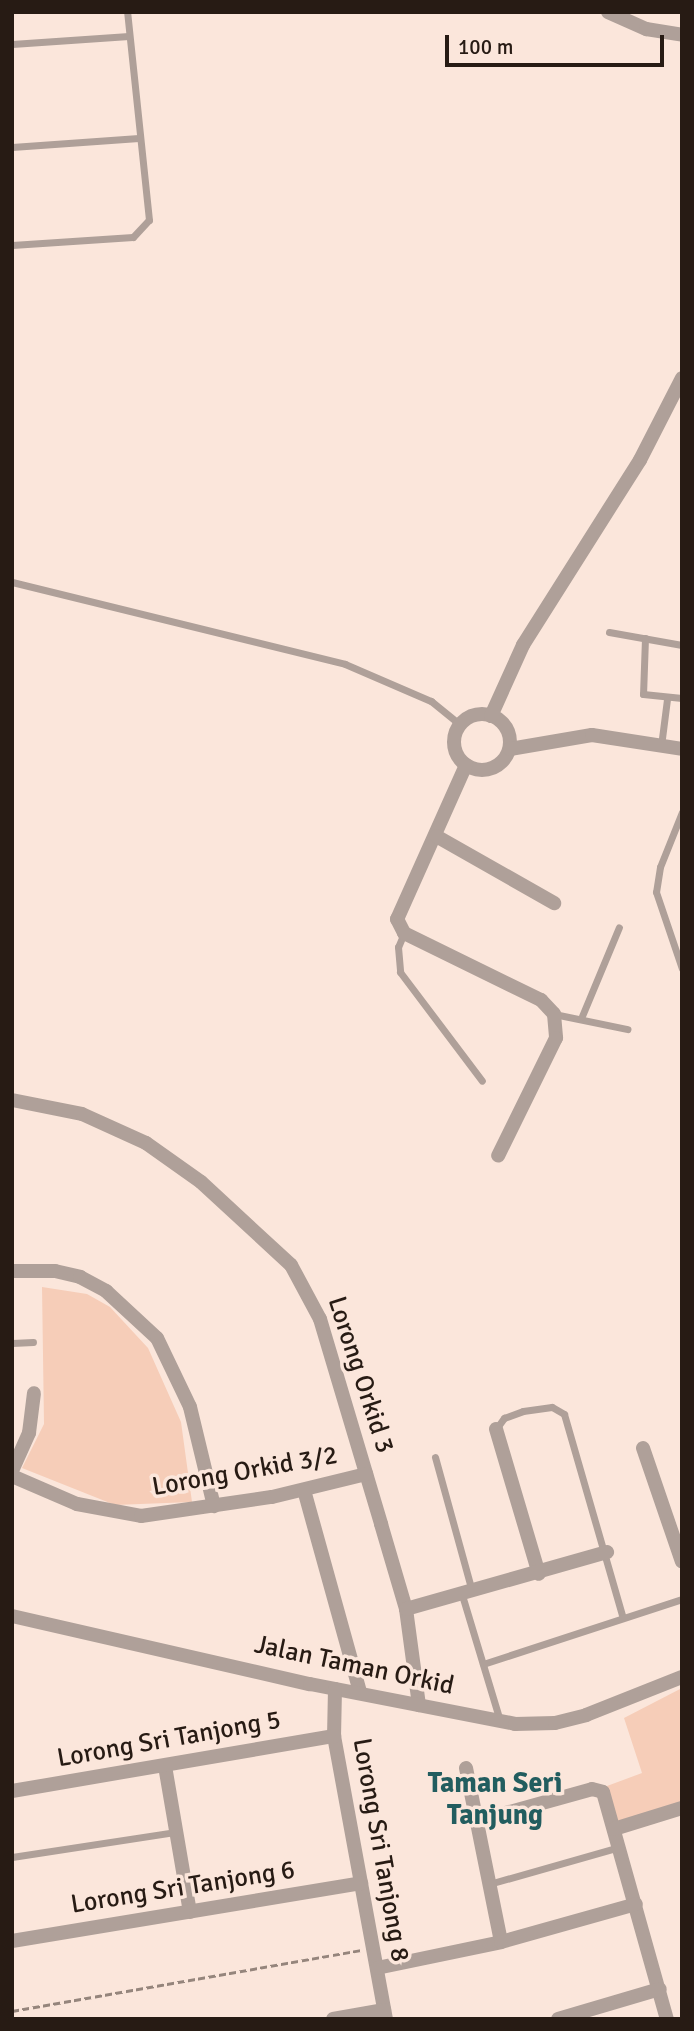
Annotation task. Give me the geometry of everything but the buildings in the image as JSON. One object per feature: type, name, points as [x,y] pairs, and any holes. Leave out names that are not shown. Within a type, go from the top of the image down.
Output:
[{"type":"street","points":[[608,12],[646,29],[682,35]]},
{"type":"street","points":[[491,716],[527,637],[640,460],[682,379]]},
{"type":"street","points":[[466,765],[454,742],[461,725],[475,715],[491,716],[507,729],[510,750]]},
{"type":"street","points":[[466,765],[492,769],[510,750],[592,735],[682,749]]},
{"type":"street","points":[[466,765],[436,836],[398,912],[398,926],[404,933],[541,1000],[554,1014],[556,1038],[498,1156]]},
{"type":"street","points":[[436,836],[554,903]]},
{"type":"street","name":"Lorong Orkid 3","points":[[12,1100],[82,1114],[134,1137],[191,1174],[275,1246],[317,1311],[406,1609],[419,1704]]},
{"type":"street","points":[[12,1271],[55,1271],[80,1277],[106,1291],[149,1329],[185,1391],[214,1506]]},
{"type":"street","points":[[12,1474],[29,1433],[34,1393]]},
{"type":"street","points":[[496,1429],[539,1574]]},
{"type":"street","points":[[643,1448],[682,1562]]},
{"type":"street","name":"Lorong Orkid 3/2","points":[[12,1474],[69,1501],[118,1514],[159,1515],[304,1490],[366,1474]]},
{"type":"street","points":[[304,1490],[360,1692]]},
{"type":"street","points":[[406,1609],[539,1574],[607,1552]]},
{"type":"street","name":"Jalan Taman Orkid","points":[[12,1616],[335,1689],[526,1725],[571,1720],[682,1677]]},
{"type":"street","name":"Lorong Sri Tanjong 8","points":[[335,1689],[334,1736],[385,2015]]},
{"type":"street","name":"Lorong Sri Tanjong 5","points":[[12,1791],[334,1736]]},
{"type":"street","points":[[165,1766],[190,1912]]},
{"type":"street","points":[[466,1768],[501,1942]]},
{"type":"street","points":[[477,1821],[592,1789],[603,1792],[667,2019]]},
{"type":"street","points":[[614,1829],[682,1808]]},
{"type":"street","name":"Lorong Sri Tanjong 6","points":[[12,1941],[361,1883]]},
{"type":"street","points":[[377,1968],[501,1942],[636,1904]]},
{"type":"street","points":[[558,2019],[660,1989]]},
{"type":"street","points":[[333,2019],[385,2015]]},
{"type":"lane","points":[[12,245],[134,237],[142,232],[149,220],[127,12]]},
{"type":"lane","points":[[12,44],[129,36]]},
{"type":"lane","points":[[12,147],[139,138]]},
{"type":"lane","points":[[12,582],[345,664],[431,701],[461,725]]},
{"type":"lane","points":[[609,632],[682,645]]},
{"type":"lane","points":[[645,638],[640,688],[643,694],[667,699],[682,698]]},
{"type":"lane","points":[[661,746],[667,699]]},
{"type":"lane","points":[[682,812],[660,867],[656,892],[682,969]]},
{"type":"lane","points":[[582,1016],[620,927]]},
{"type":"lane","points":[[404,933],[398,947],[400,972],[482,1081]]},
{"type":"lane","points":[[554,1014],[582,1016],[627,1030]]},
{"type":"lane","points":[[12,1342],[33,1342]]},
{"type":"lane","points":[[496,1429],[504,1418],[523,1411],[552,1407],[564,1414],[607,1552],[623,1618]]},
{"type":"lane","points":[[435,1457],[483,1664],[500,1721]]},
{"type":"lane","points":[[483,1664],[682,1599]]},
{"type":"lane","points":[[12,1857],[176,1832]]},
{"type":"lane","points":[[489,1884],[620,1847]]},
{"type":"path","points":[[12,2011],[373,1948]]},
{"type":"shaded area","points":[[42,1287],[87,1294],[110,1307],[148,1348],[181,1422],[192,1502],[115,1505],[22,1468],[44,1424]]},
{"type":"shaded area","points":[[682,1688],[682,1805],[618,1824],[607,1786],[642,1773],[624,1718]]},
{"type":"district","name":"Taman Seri Tanjung","points":[[495,1799]]}]
